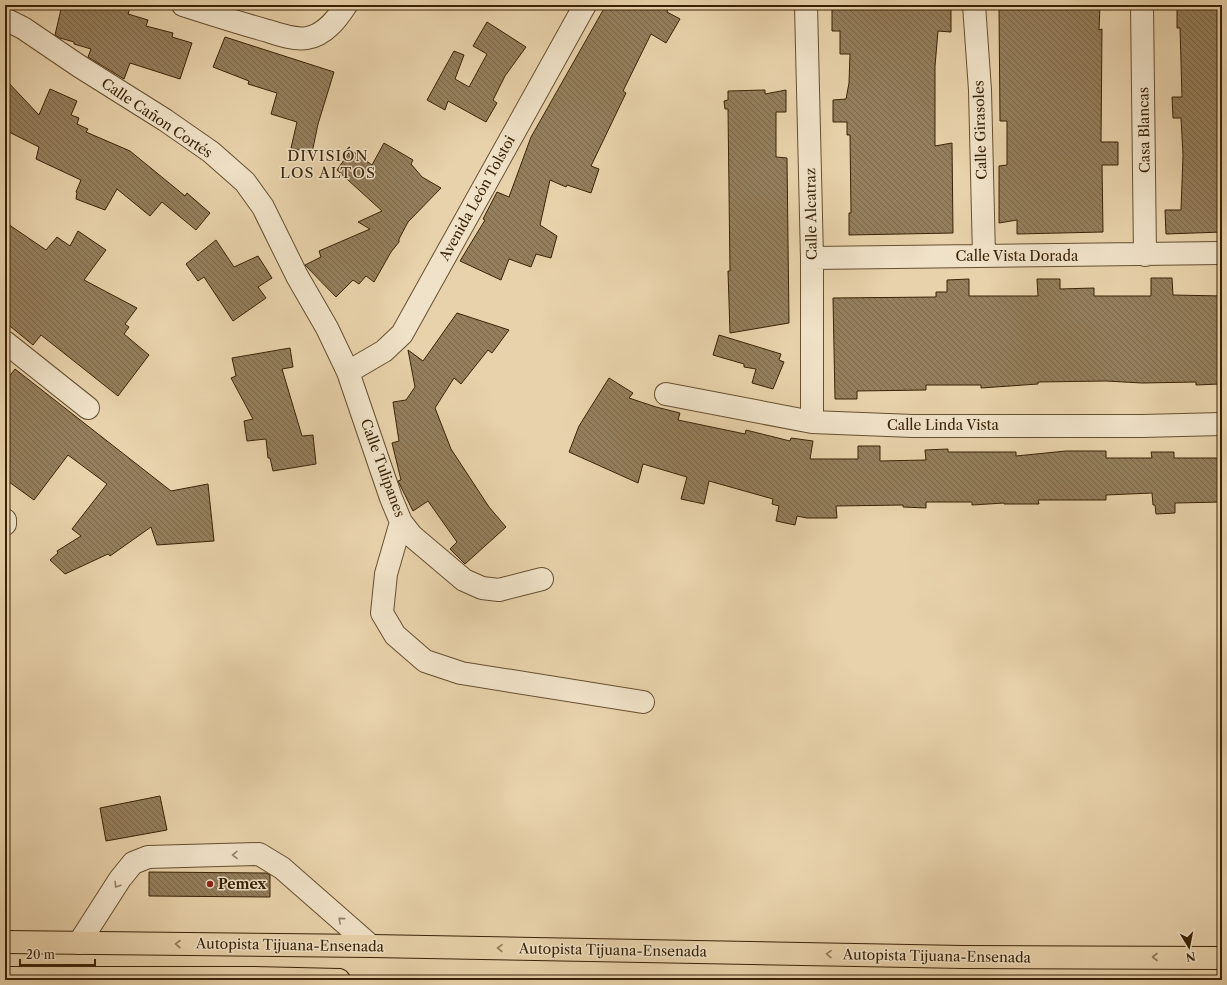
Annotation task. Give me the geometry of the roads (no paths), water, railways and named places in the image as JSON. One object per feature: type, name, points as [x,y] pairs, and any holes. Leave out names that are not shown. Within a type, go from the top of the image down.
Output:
[{"type":"main road","name":"Autopista Tijuana-Ensenada","points":[[5,942],[370,946],[963,957],[1222,958]]},
{"type":"main road","points":[[5,978],[254,978],[339,980]]},
{"type":"street","points":[[183,5],[273,33],[292,37],[308,38],[324,31],[340,15],[346,5]]},
{"type":"street","name":"Avenida León Tolstoi","points":[[348,372],[384,351],[402,334],[585,5]]},
{"type":"street","name":"Calle Alcatraz","points":[[806,5],[812,258],[812,422]]},
{"type":"street","name":"Calle Girasoles","points":[[974,5],[980,90],[984,256]]},
{"type":"street","name":"Casa Blancas","points":[[1142,5],[1145,255]]},
{"type":"street","name":"Calle Cañon Cortés","points":[[5,20],[23,28],[79,66],[165,120],[211,152],[245,182],[263,207],[297,276],[327,328],[348,372]]},
{"type":"street","name":"Calle Vista Dorada","points":[[812,258],[1222,253]]},
{"type":"street","points":[[5,342],[88,408]]},
{"type":"street","name":"Calle Tulipanes","points":[[348,372],[391,498],[401,522],[412,536],[464,580],[482,588],[499,590],[542,580]]},
{"type":"street","name":"Calle Linda Vista","points":[[666,394],[812,422],[913,426],[1142,426],[1222,424]]},
{"type":"street","points":[[401,522],[386,574],[382,613],[395,635],[425,661],[461,673],[643,702]]},
{"type":"street","points":[[79,943],[120,880],[133,863],[148,857],[259,854],[282,868],[370,946]]},
{"type":"place","name":"Pemex","points":[[210,884]]},
{"type":"district","name":"DIVISIÓN LOS ALTOS","points":[[328,164]]}]
